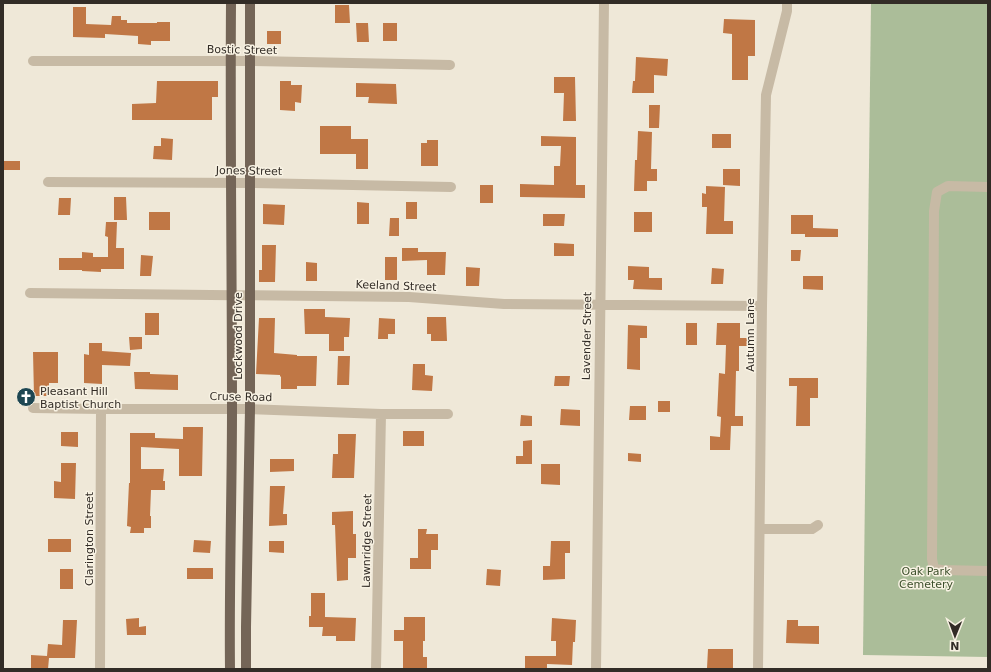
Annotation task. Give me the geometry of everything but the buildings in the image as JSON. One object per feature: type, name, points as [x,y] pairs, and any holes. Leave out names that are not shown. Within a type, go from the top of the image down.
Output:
[{"type":"main road","name":"Lockwood Drive","points":[[230,669],[229,556],[232,409],[230,183],[231,3]]},
{"type":"main road","name":"Lockwood Drive","points":[[246,669],[250,409],[250,3]]},
{"type":"street","name":"Lavender Street","points":[[596,669],[604,3]]},
{"type":"street","name":"Autumn Lane","points":[[758,669],[766,95],[787,11],[787,3]]},
{"type":"street","name":"Bostic Street","points":[[33,61],[250,61],[450,66]]},
{"type":"street","name":"Jones Street","points":[[48,182],[250,183],[451,187]]},
{"type":"street","points":[[988,187],[948,186],[937,192],[934,211],[932,552],[934,569],[988,571]]},
{"type":"street","name":"Keeland Street","points":[[30,293],[409,297],[504,304],[762,306]]},
{"type":"street","name":"Cruse Road","points":[[33,408],[250,409],[381,414],[448,414]]},
{"type":"street","name":"Clarington Street","points":[[100,669],[101,409]]},
{"type":"street","name":"Lawnridge Street","points":[[376,669],[381,414]]},
{"type":"street","points":[[760,529],[812,529],[818,525]]},
{"type":"green space","name":"Oak Park Cemetery","points":[[871,3],[988,3],[988,657],[863,655]]},
{"type":"place","name":"Pleasant Hill Baptist Church","points":[[26,397]]}]
